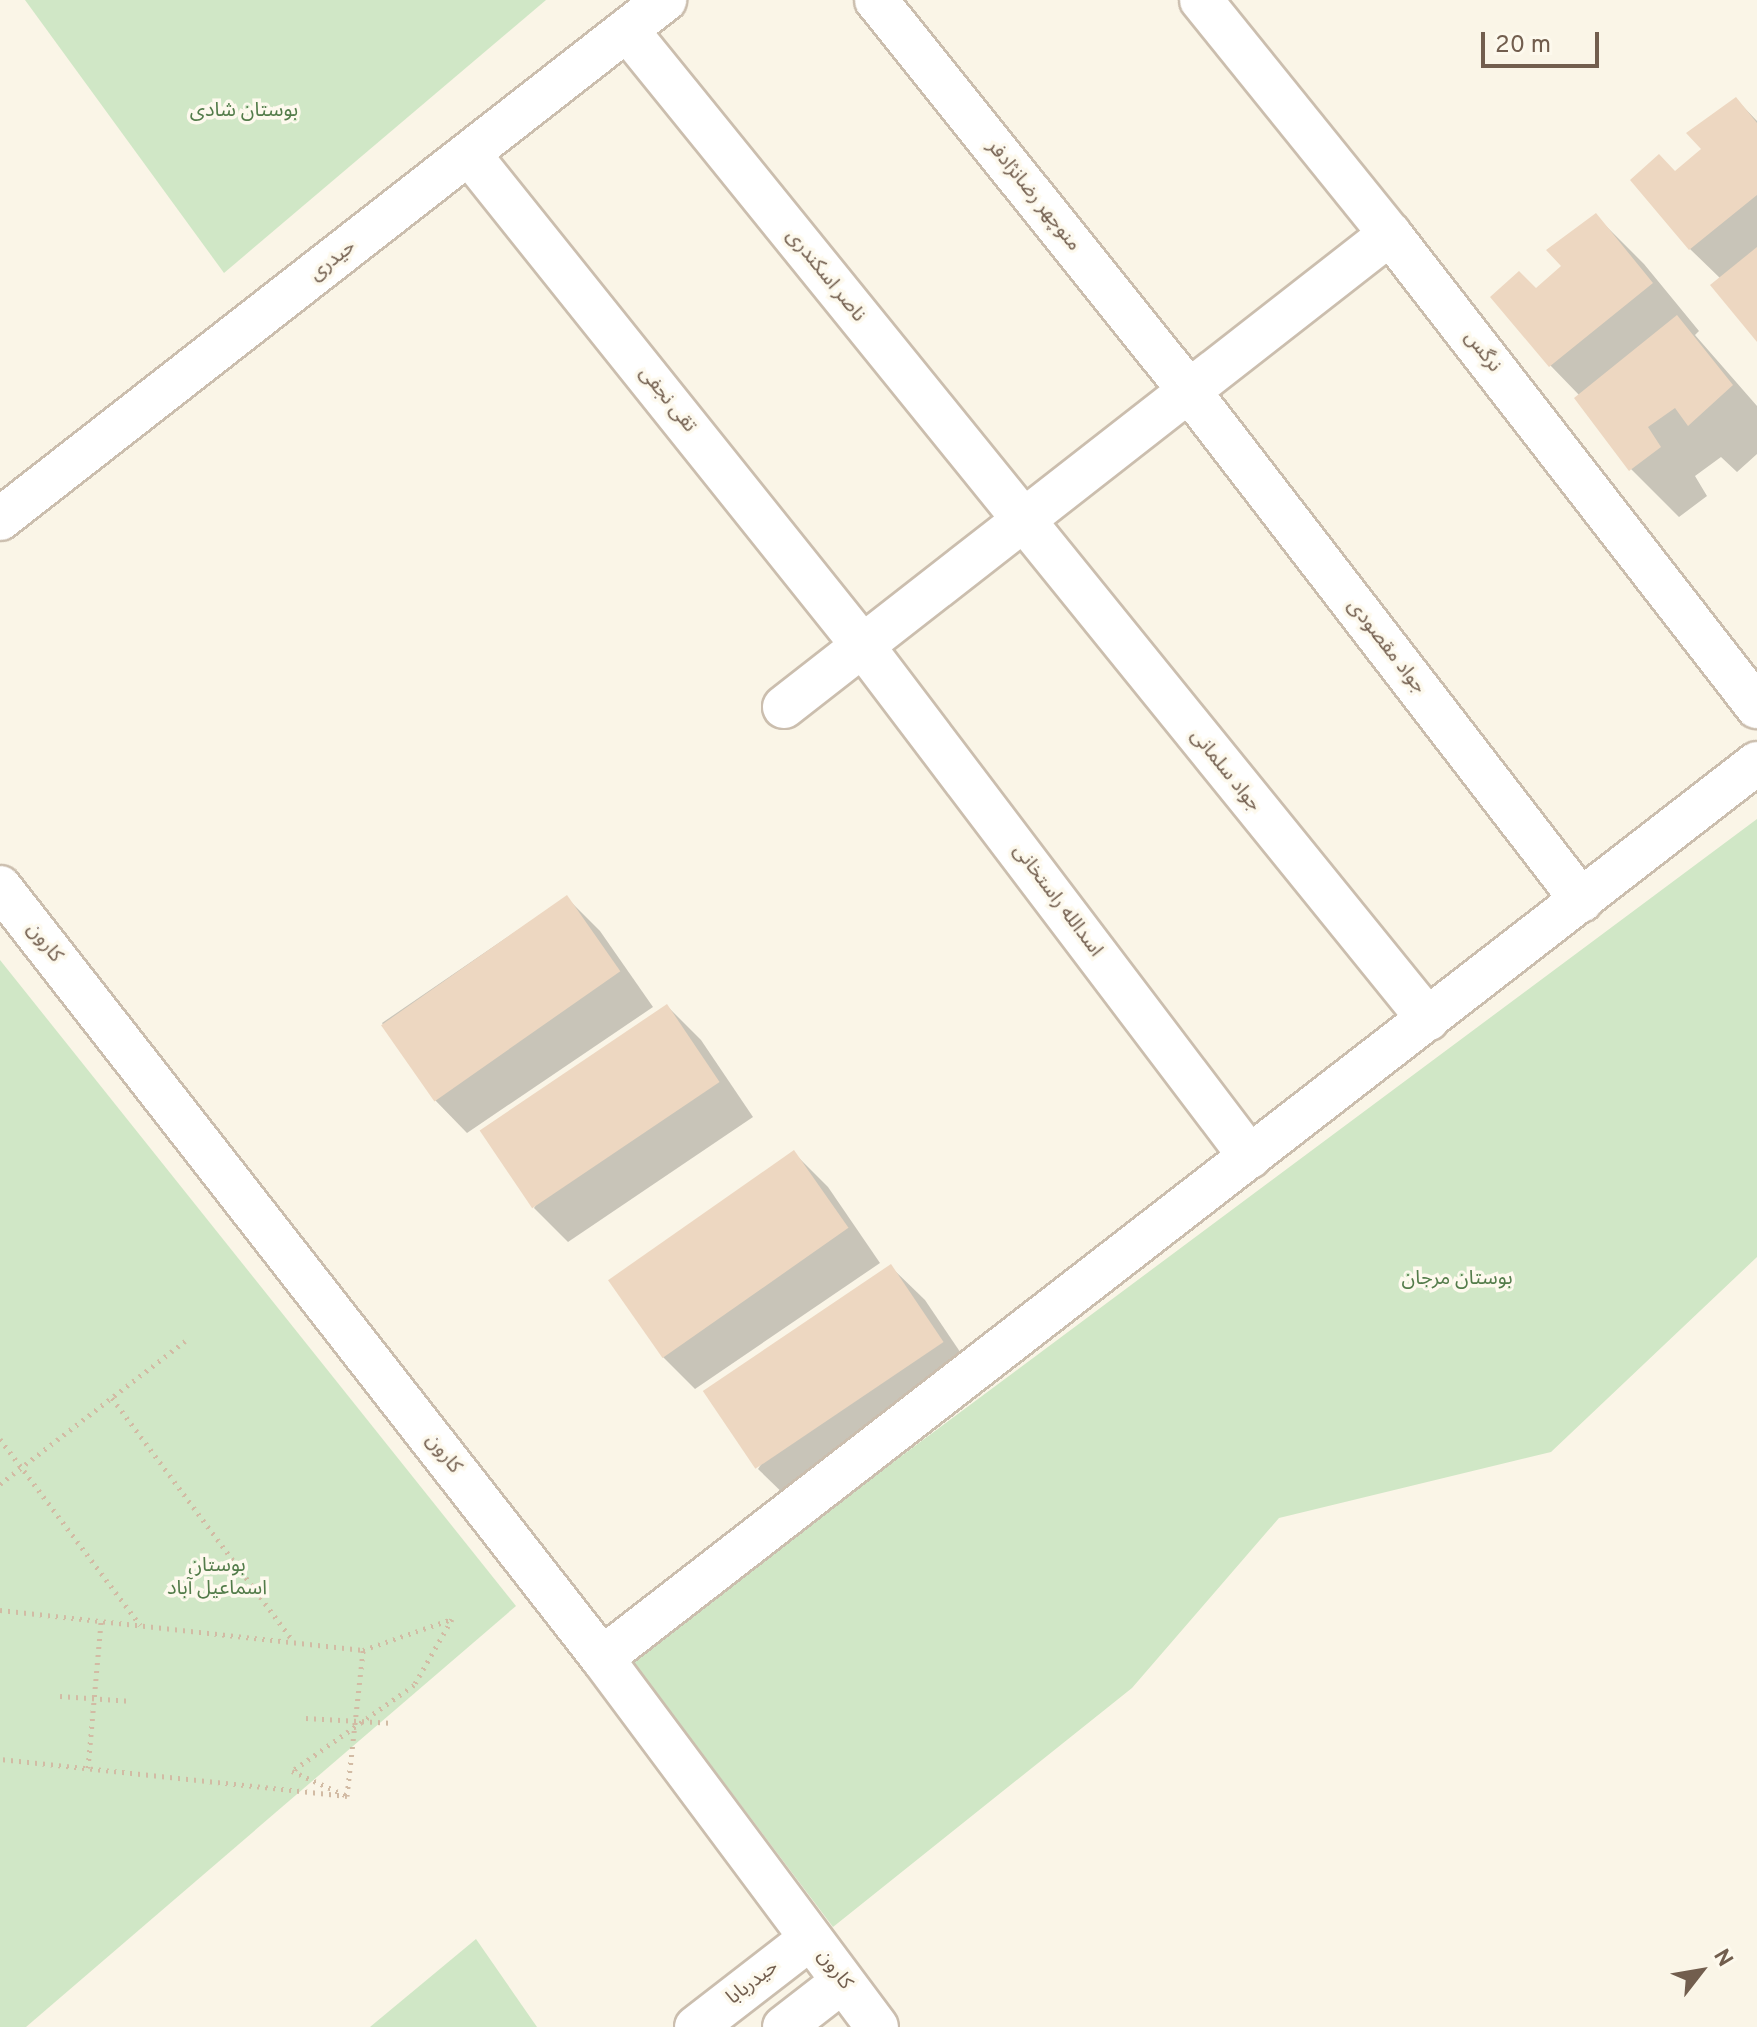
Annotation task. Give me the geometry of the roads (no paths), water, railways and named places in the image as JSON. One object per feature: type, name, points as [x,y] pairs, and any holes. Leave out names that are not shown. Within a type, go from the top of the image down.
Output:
[{"type":"street","name":"حیدری","points":[[0,519],[665,0]]},
{"type":"street","name":"منوچهر رضانژادفر","points":[[876,0],[1190,392]]},
{"type":"street","name":"نرگس","points":[[1201,0],[1390,234],[1757,707]]},
{"type":"street","name":"ناصر اسکندری","points":[[627,30],[1022,523]]},
{"type":"street","name":"تقی نجفی","points":[[470,155],[863,646]]},
{"type":"street","points":[[784,707],[1390,234]]},
{"type":"street","name":"جواد مقصودی","points":[[1190,392],[1582,901]]},
{"type":"street","name":"جواد سلمانی","points":[[1022,523],[1428,1019]]},
{"type":"street","name":"اسدالله راستخانی","points":[[863,646],[1250,1157]]},
{"type":"street","points":[[602,1658],[1757,763]]},
{"type":"street","name":"کارون","points":[[0,887],[602,1658],[877,2027]]},
{"type":"street","name":"حيدربابا","points":[[696,2027],[810,1939]]},
{"type":"street","points":[[784,2027],[842,1982]]},
{"type":"park label","name":"بوستان شادی","points":[[244,111]]},
{"type":"park label","name":"بوستان مرجان","points":[[1457,1279]]},
{"type":"park label","name":"بوستان اسماعیل آباد","points":[[217,1578]]}]
